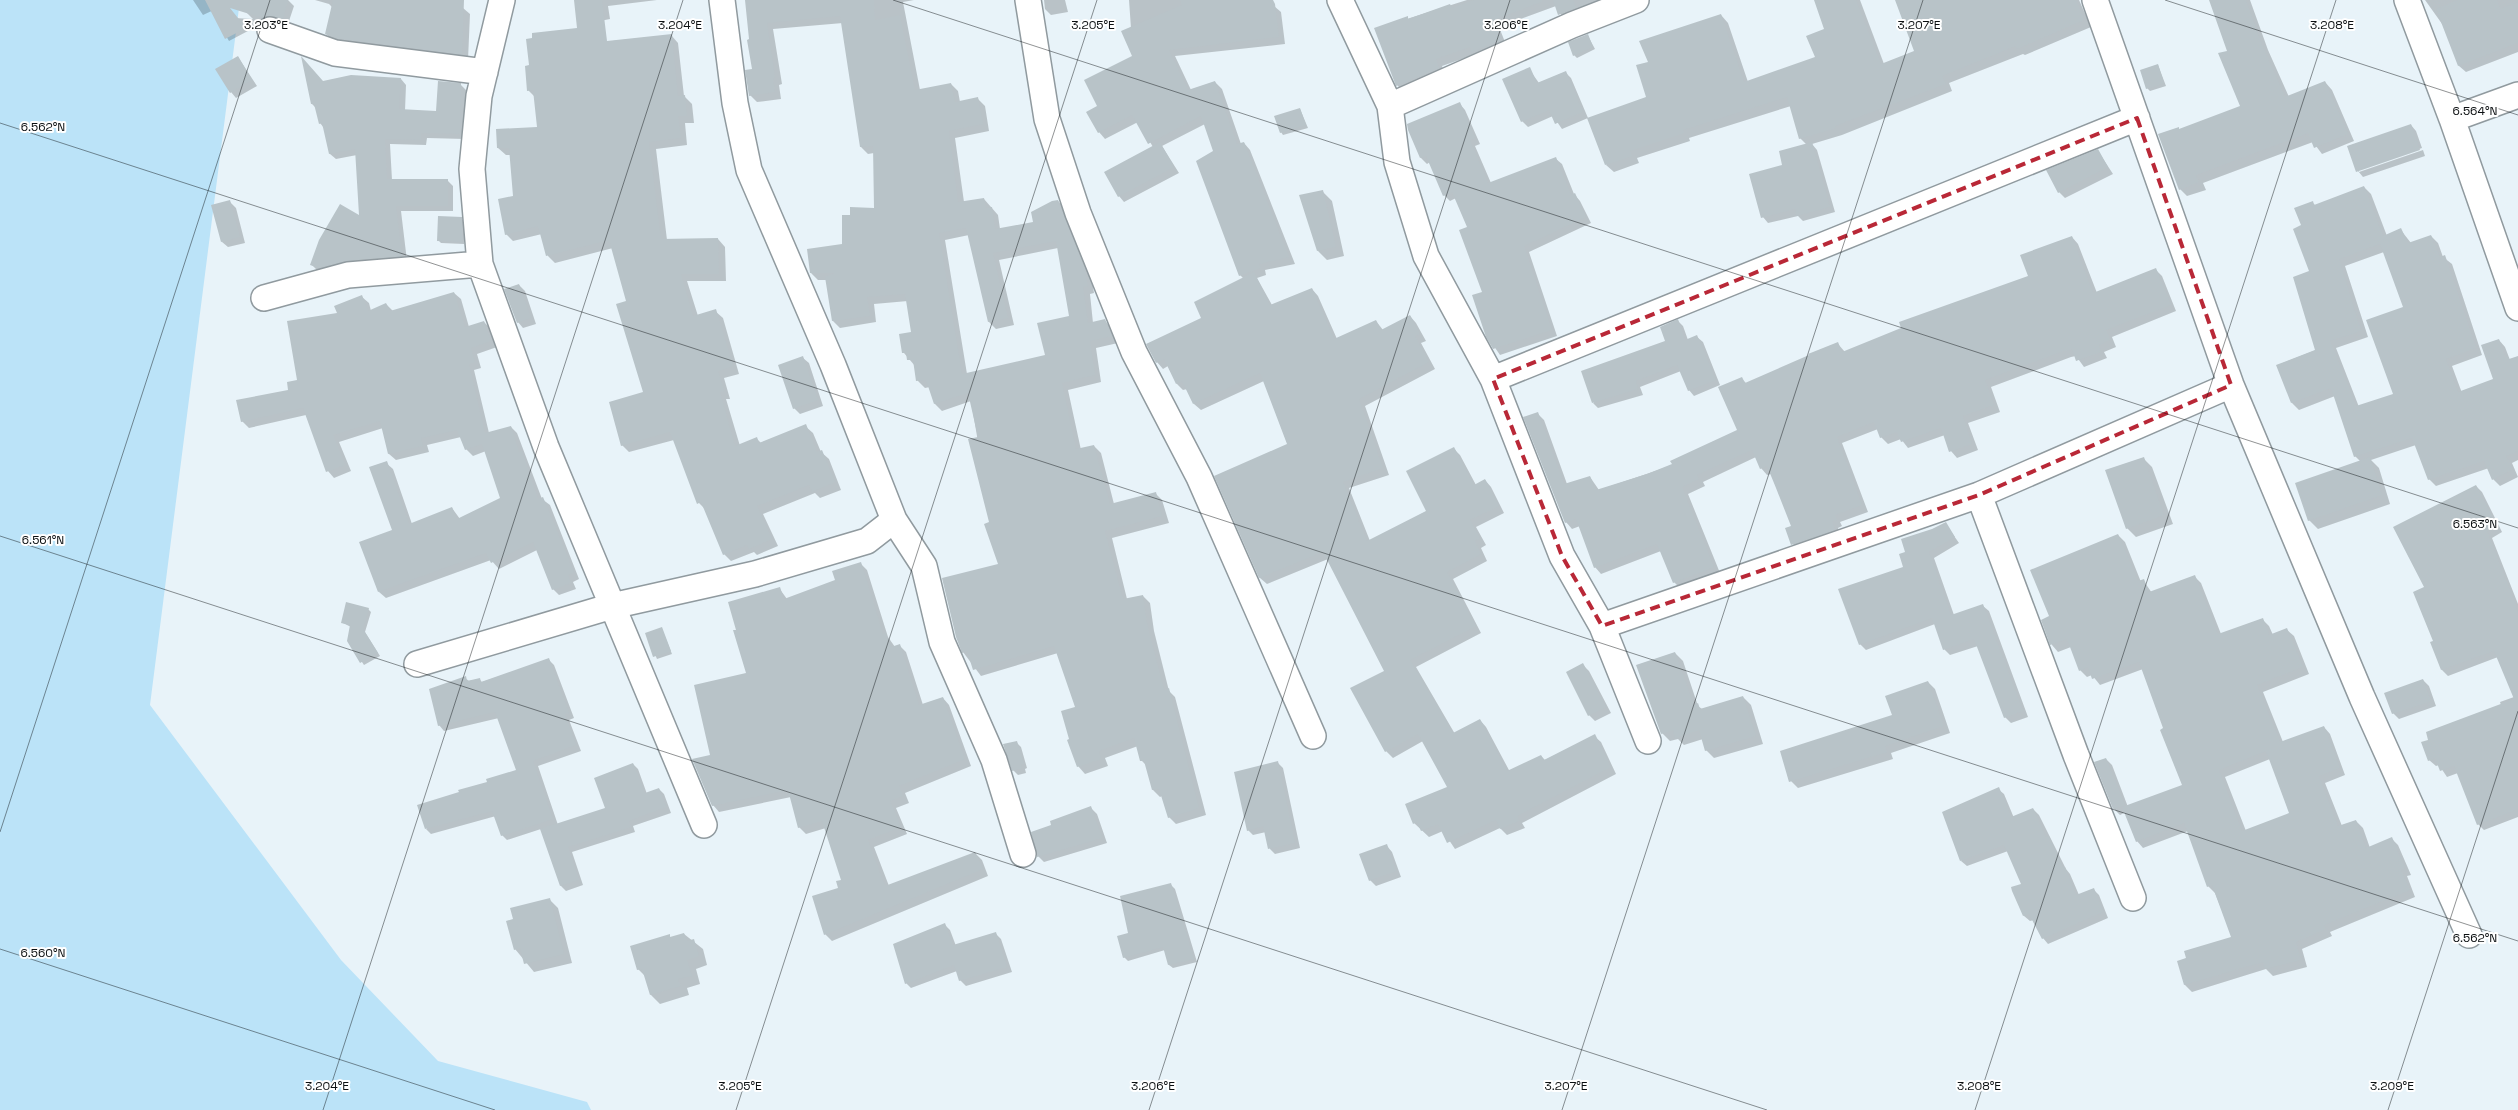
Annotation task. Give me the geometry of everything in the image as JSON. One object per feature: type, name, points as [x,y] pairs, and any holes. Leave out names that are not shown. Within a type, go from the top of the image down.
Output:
[{"type":"street","points":[[502,0],[479,96],[472,169],[480,264],[546,447],[704,825]]},
{"type":"street","points":[[722,0],[735,103],[749,170],[834,365],[894,520],[924,566],[942,642],[994,760],[1023,854]]},
{"type":"street","points":[[1028,0],[1047,119],[1078,213],[1134,352],[1199,477],[1314,736]]},
{"type":"street","points":[[1340,0],[1390,106],[1397,162],[1426,256],[1492,379],[1562,556],[1602,626],[1648,741]]},
{"type":"street","points":[[1390,106],[1636,0]]},
{"type":"street","points":[[2095,0],[2231,385],[2362,697],[2470,935]]},
{"type":"street","points":[[2407,0],[2452,119],[2518,308]]},
{"type":"street","points":[[270,30],[335,53],[485,72]]},
{"type":"street","points":[[2452,119],[2518,95]]},
{"type":"street","points":[[1492,379],[2137,118]]},
{"type":"street","points":[[264,298],[348,276],[480,264]]},
{"type":"street","points":[[1602,626],[1980,496],[2231,385]]},
{"type":"street","points":[[1980,496],[2076,755],[2133,898]]},
{"type":"street","points":[[417,664],[612,606],[755,574],[830,552],[867,540],[894,520]]},
{"type":"highlighted area","points":[[2137,118],[2231,385],[1979,495],[1602,626],[1562,556],[1493,379]]},
{"type":"shaded area","points":[[0,0],[240,0],[150,705],[341,960],[438,1061],[587,1102],[591,1110],[0,1110]]},
{"type":"building","points":[[205,0],[288,0],[283,19],[268,16],[263,18],[230,8],[246,28],[225,39]]},
{"type":"building","points":[[333,0],[464,0],[462,55],[340,39],[325,34]]},
{"type":"building","points":[[574,0],[602,0],[607,41],[672,34],[678,96],[685,95],[687,116],[678,116],[681,138],[649,142],[661,239],[718,238],[719,274],[681,274],[693,316],[716,309],[733,366],[718,371],[724,391],[720,392],[735,446],[757,437],[759,443],[806,424],[817,452],[822,450],[835,482],[812,492],[809,485],[757,506],[772,539],[749,549],[747,545],[723,555],[701,502],[697,504],[670,432],[621,446],[609,402],[643,392],[616,304],[626,301],[609,240],[546,256],[538,226],[505,235],[498,199],[513,196],[509,148],[497,148],[496,129],[537,127],[533,90],[527,91],[525,66],[529,65],[526,39],[532,38],[532,33],[577,28]]},
{"type":"building","points":[[745,0],[874,0],[875,20],[900,15],[915,90],[951,83],[955,102],[978,97],[983,124],[949,131],[958,202],[984,198],[986,208],[992,207],[995,229],[1033,222],[1031,212],[1052,201],[1058,200],[1084,266],[1088,286],[1083,287],[1088,323],[1105,319],[1112,336],[1090,341],[1095,375],[1062,383],[1076,449],[1094,445],[1110,504],[1156,492],[1162,516],[1105,531],[1123,599],[1143,595],[1147,623],[1164,690],[1169,688],[1199,808],[1168,818],[1159,789],[1152,790],[1144,761],[1140,761],[1134,738],[1099,751],[1101,759],[1077,767],[1067,740],[1069,739],[1061,711],[1075,707],[1054,646],[973,670],[967,651],[962,653],[956,637],[942,578],[998,564],[984,524],[989,522],[968,439],[978,437],[968,393],[934,404],[926,380],[916,381],[913,360],[907,360],[906,353],[902,353],[899,334],[911,332],[905,294],[867,297],[870,316],[832,321],[825,277],[835,273],[810,273],[807,249],[842,244],[842,215],[850,215],[850,207],[874,208],[873,146],[860,147],[840,16],[767,23],[775,77],[773,78],[775,92],[749,96],[745,70],[752,69],[747,40],[749,39]],"holes":[[[966,228],[988,322],[1008,318],[993,253],[1056,241],[1069,316],[1037,323],[1045,355],[962,374],[939,233]]]},
{"type":"building","points":[[1180,0],[1273,0],[1275,4],[1279,37],[1169,50],[1188,90],[1215,81],[1237,144],[1244,142],[1289,257],[1259,264],[1261,268],[1239,276],[1196,161],[1213,151],[1201,116],[1148,144],[1132,115],[1098,133],[1086,112],[1097,106],[1084,80],[1132,56],[1121,31],[1182,5]]},
{"type":"building","points":[[1474,0],[1542,0],[1542,2],[1493,20],[1501,40],[1472,52],[1470,47],[1436,59],[1439,68],[1396,86],[1374,28],[1408,16],[1408,19],[1450,4],[1452,8]]},
{"type":"building","points":[[1553,0],[1573,0],[1576,8],[1558,15]]},
{"type":"building","points":[[1814,0],[1856,0],[1881,64],[1914,51],[1895,0],[2076,0],[2084,20],[2017,49],[2016,46],[1942,76],[1946,84],[1835,126],[1836,128],[1799,139],[1787,97],[1683,130],[1684,133],[1630,151],[1632,156],[1605,165],[1587,118],[1646,97],[1636,65],[1648,62],[1639,41],[1721,14],[1744,82],[1815,57],[1806,36],[1824,29]]},
{"type":"building","points":[[2209,0],[2246,0],[2261,42],[2285,97],[2325,81],[2348,134],[2314,148],[2308,133],[2196,175],[2199,182],[2179,190],[2158,134],[2179,127],[2179,129],[2240,106],[2218,53],[2227,51]]},
{"type":"building","points":[[2458,0],[2497,0],[2500,9],[2518,2],[2518,43],[2458,66],[2436,9]]},
{"type":"building","points":[[1588,34],[1593,47],[1573,56],[1568,42]]},
{"type":"building","points":[[238,56],[252,80],[230,93],[215,69]]},
{"type":"building","points":[[301,56],[323,81],[351,75],[401,78],[399,109],[436,111],[438,81],[461,83],[460,134],[421,133],[421,140],[385,139],[387,179],[448,179],[448,206],[396,206],[402,256],[347,261],[319,268],[310,265],[319,240],[340,204],[359,215],[355,149],[329,154],[322,123],[319,124],[314,104],[311,104]]},
{"type":"building","points":[[2158,64],[2164,83],[2146,89],[2140,70]]},
{"type":"building","points":[[1530,67],[1537,83],[1566,71],[1583,112],[1555,124],[1549,110],[1521,122],[1502,79]]},
{"type":"building","points":[[1460,102],[1475,138],[1470,140],[1488,183],[1556,157],[1571,195],[1575,193],[1586,217],[1524,246],[1552,330],[1493,349],[1486,337],[1472,295],[1482,292],[1459,230],[1467,227],[1452,192],[1443,196],[1426,156],[1420,158],[1407,124]]},
{"type":"building","points":[[1300,108],[1306,125],[1280,133],[1274,116]]},
{"type":"building","points":[[2411,124],[2420,150],[2356,172],[2347,146]]},
{"type":"building","points":[[1160,142],[1174,167],[1118,197],[1104,172]]},
{"type":"building","points":[[1812,142],[1830,207],[1796,216],[1795,209],[1761,218],[1749,174],[1782,165],[1779,151]]},
{"type":"building","points":[[2098,149],[2108,167],[2058,193],[2046,170]]},
{"type":"building","points":[[2364,186],[2383,236],[2401,228],[2408,243],[2431,235],[2440,257],[2445,255],[2476,348],[2446,359],[2458,392],[2493,379],[2481,345],[2499,339],[2505,357],[2509,359],[2518,356],[2518,451],[2506,456],[2513,469],[2492,480],[2484,461],[2428,480],[2412,438],[2354,457],[2331,388],[2291,403],[2276,365],[2315,350],[2293,277],[2309,271],[2293,229],[2301,225],[2294,208],[2313,201],[2314,205]],"holes":[[[2380,244],[2403,307],[2366,320],[2393,394],[2356,406],[2330,341],[2361,331],[2339,259]]]},
{"type":"building","points":[[1323,190],[1336,247],[1317,251],[1299,195]]},
{"type":"building","points":[[230,200],[240,237],[221,242],[211,205]]},
{"type":"building","points":[[438,216],[462,217],[462,242],[437,241]]},
{"type":"building","points":[[2072,236],[2093,293],[2156,268],[2171,305],[2106,330],[2110,340],[2099,345],[2101,352],[2076,361],[2072,349],[1985,380],[1994,405],[1963,416],[1972,444],[1949,452],[1941,428],[1901,442],[1897,432],[1880,438],[1874,422],[1837,437],[1862,505],[1835,515],[1837,520],[1832,521],[1835,530],[1791,545],[1785,528],[1791,526],[1767,466],[1760,469],[1752,450],[1697,475],[1699,479],[1682,487],[1714,567],[1673,583],[1657,544],[1594,568],[1576,519],[1565,523],[1523,417],[1538,412],[1564,484],[1590,476],[1596,490],[1647,474],[1672,464],[1670,461],[1737,430],[1718,387],[1742,377],[1745,383],[1838,342],[1842,352],[1901,328],[1899,322],[2028,276],[2020,255]]},
{"type":"building","points":[[1254,272],[1270,305],[1312,288],[1334,339],[1376,320],[1381,330],[1410,315],[1420,334],[1415,336],[1429,362],[1359,399],[1383,468],[1343,482],[1367,541],[1426,511],[1406,471],[1454,447],[1474,485],[1485,479],[1499,506],[1470,520],[1480,538],[1475,541],[1481,554],[1447,572],[1476,626],[1410,660],[1453,733],[1480,719],[1507,771],[1541,755],[1544,760],[1595,734],[1611,767],[1517,816],[1519,821],[1500,829],[1496,820],[1447,843],[1438,824],[1421,831],[1417,822],[1413,824],[1405,804],[1447,787],[1418,734],[1385,752],[1350,688],[1384,671],[1323,552],[1259,578],[1214,476],[1287,444],[1260,373],[1193,404],[1182,381],[1176,384],[1164,359],[1156,363],[1146,344],[1201,318],[1194,302]]},
{"type":"building","points":[[519,284],[531,318],[517,323],[504,289]]},
{"type":"building","points":[[454,292],[465,327],[484,321],[491,341],[471,348],[475,362],[469,364],[485,433],[511,426],[519,452],[522,451],[538,499],[543,497],[574,572],[568,575],[571,583],[552,590],[533,542],[491,563],[486,553],[378,592],[359,542],[392,530],[369,467],[387,461],[409,524],[452,507],[457,519],[500,498],[482,444],[465,450],[457,430],[421,438],[423,446],[388,454],[380,421],[333,435],[345,465],[326,472],[303,408],[241,422],[236,400],[288,390],[287,382],[297,380],[287,321],[337,313],[334,306],[362,295],[368,311],[386,303],[390,311]]},
{"type":"building","points":[[1678,319],[1685,340],[1697,335],[1716,380],[1688,391],[1677,365],[1636,381],[1638,389],[1592,403],[1581,371],[1665,341],[1660,327]]},
{"type":"building","points":[[803,356],[818,400],[793,409],[778,365]]},
{"type":"building","points":[[2144,457],[2164,515],[2126,529],[2105,470]]},
{"type":"building","points":[[2370,457],[2382,495],[2308,521],[2295,483]]},
{"type":"building","points":[[2476,485],[2497,526],[2487,531],[2518,611],[2518,809],[2477,825],[2454,766],[2440,771],[2435,758],[2428,761],[2421,742],[2428,740],[2426,732],[2514,699],[2494,651],[2441,670],[2430,642],[2433,641],[2413,592],[2424,587],[2393,527]]},
{"type":"building","points":[[1946,522],[1955,537],[1929,552],[1951,615],[1983,604],[2023,711],[2004,718],[1974,639],[1943,650],[1932,618],[1859,645],[1838,589],[1903,567],[1899,554],[1905,552],[1901,539],[1932,529]]},
{"type":"building","points":[[2118,534],[2138,581],[2144,579],[2149,592],[2195,575],[2218,634],[2263,618],[2269,635],[2287,628],[2303,667],[2257,685],[2280,742],[2324,726],[2340,768],[2319,776],[2338,826],[2356,820],[2366,848],[2392,837],[2405,868],[2401,869],[2410,890],[2324,925],[2326,929],[2296,942],[2301,960],[2265,969],[2263,962],[2184,985],[2177,961],[2186,958],[2184,951],[2231,937],[2212,885],[2207,887],[2184,823],[2136,842],[2122,807],[2182,785],[2160,730],[2163,728],[2139,662],[2092,679],[2088,667],[2079,671],[2067,639],[2050,645],[2041,620],[2049,616],[2030,570]],"holes":[[[2266,751],[2289,813],[2242,831],[2219,770]]]},
{"type":"building","points":[[861,562],[883,634],[886,633],[891,647],[900,644],[919,705],[943,697],[965,759],[899,786],[903,796],[890,801],[901,827],[868,840],[885,886],[975,852],[983,869],[824,935],[812,896],[838,888],[836,881],[841,880],[822,821],[798,828],[788,790],[712,806],[692,759],[710,755],[694,685],[746,673],[733,630],[736,630],[728,602],[780,587],[784,599],[835,580],[832,571]]},
{"type":"building","points":[[346,602],[369,608],[363,629],[378,653],[360,663],[347,641],[350,625],[341,623]]},
{"type":"building","points":[[662,627],[671,651],[653,657],[645,633]]},
{"type":"building","points":[[1675,652],[1694,705],[1698,703],[1700,709],[1743,696],[1756,736],[1705,751],[1699,730],[1675,738],[1673,730],[1661,734],[1636,665]]},
{"type":"building","points":[[549,658],[569,713],[565,714],[576,745],[533,761],[553,819],[501,836],[492,811],[425,829],[417,805],[459,792],[458,790],[487,782],[486,779],[516,770],[495,712],[438,726],[429,689],[466,676],[467,681],[480,678],[481,682]]},
{"type":"building","points":[[1583,663],[1606,707],[1588,716],[1566,672]]},
{"type":"building","points":[[2423,679],[2431,701],[2392,714],[2384,693]]},
{"type":"building","points":[[1928,681],[1944,726],[1885,746],[1887,752],[1789,782],[1780,751],[1892,715],[1885,696]]},
{"type":"building","points":[[1017,741],[1024,764],[1021,764],[1022,768],[1012,771],[1003,744]]},
{"type":"building","points":[[2106,758],[2125,805],[2113,809],[2094,762]]},
{"type":"building","points":[[1278,761],[1295,843],[1268,849],[1263,826],[1247,831],[1234,772]]},
{"type":"building","points":[[633,763],[645,793],[659,788],[666,807],[629,821],[631,827],[568,847],[579,880],[560,886],[540,829],[605,808],[594,778]]},
{"type":"building","points":[[1999,787],[2011,817],[2033,808],[2046,837],[2049,836],[2063,867],[2065,867],[2076,895],[2094,888],[2103,912],[2042,939],[2029,914],[2023,916],[2012,891],[2011,887],[2021,884],[2004,845],[1960,861],[1942,812]]},
{"type":"building","points":[[1091,806],[1102,838],[1037,857],[1031,832],[1051,825],[1050,821]]},
{"type":"building","points":[[1387,844],[1396,871],[1369,881],[1359,854]]},
{"type":"building","points":[[1171,883],[1194,959],[1168,965],[1163,947],[1123,958],[1117,936],[1128,933],[1120,896]]},
{"type":"building","points":[[550,898],[564,954],[524,964],[520,948],[514,950],[506,921],[513,919],[510,908]]},
{"type":"building","points":[[945,923],[953,945],[996,932],[1007,967],[959,981],[954,965],[905,984],[893,944]]},
{"type":"building","points":[[684,933],[687,941],[694,939],[699,956],[687,960],[692,976],[678,979],[681,986],[650,995],[642,969],[637,970],[630,946],[670,934],[670,937]]}]
